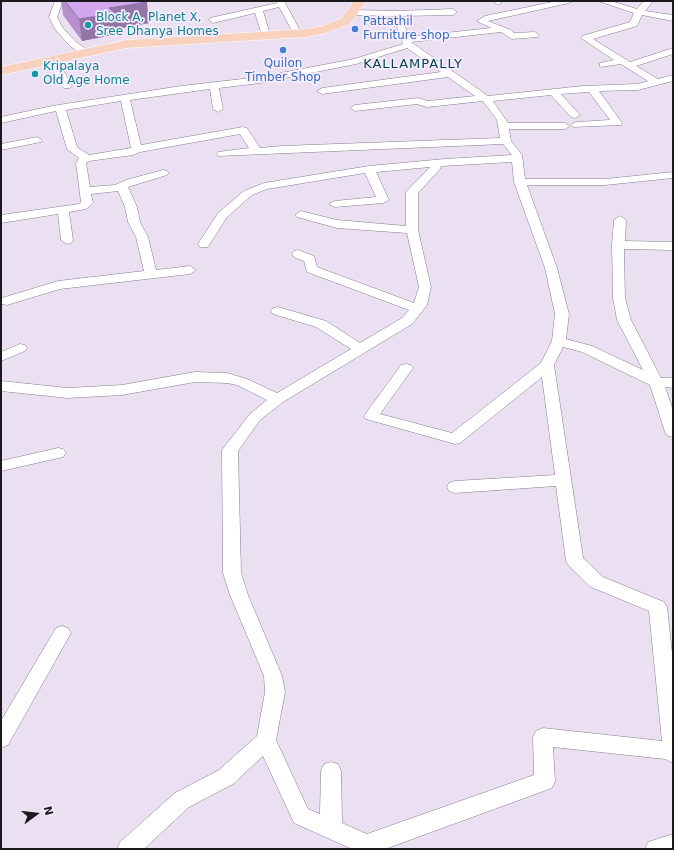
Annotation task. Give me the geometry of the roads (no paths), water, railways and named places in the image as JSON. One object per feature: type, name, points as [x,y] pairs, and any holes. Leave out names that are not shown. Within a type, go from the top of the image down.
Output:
[{"type":"main road","points":[[1,71],[52,59],[143,42],[298,34],[326,29],[341,23],[353,13],[360,1]]},
{"type":"street","points":[[59,1],[54,17],[59,29],[73,44],[86,53]]},
{"type":"street","points":[[535,35],[512,36],[508,32],[481,21],[488,18],[569,1]]},
{"type":"street","points":[[602,1],[639,12],[673,18]]},
{"type":"street","points":[[649,1],[639,12],[634,24],[586,38],[656,82]]},
{"type":"street","points":[[213,20],[281,2],[298,34]]},
{"type":"street","points":[[258,9],[266,35]]},
{"type":"street","points":[[353,13],[396,14],[453,12]]},
{"type":"street","points":[[396,14],[407,42],[485,99],[502,120],[506,140],[517,155],[520,182],[551,268],[562,314],[559,341],[547,365],[454,439],[371,416],[406,368]]},
{"type":"street","points":[[1,120],[60,108],[181,89],[260,80],[356,61],[407,42],[501,30]]},
{"type":"street","points":[[603,65],[626,63],[673,51]]},
{"type":"street","points":[[52,59],[67,86]]},
{"type":"street","points":[[322,91],[449,74]]},
{"type":"street","points":[[355,108],[418,101],[427,104],[592,89],[638,87],[673,78]]},
{"type":"street","points":[[214,85],[218,109]]},
{"type":"street","points":[[554,93],[576,120],[617,123],[592,89]]},
{"type":"street","points":[[124,99],[137,149]]},
{"type":"street","points":[[408,103],[414,112]]},
{"type":"street","points":[[60,108],[72,150],[87,158]]},
{"type":"street","points":[[503,126],[565,126]]},
{"type":"street","points":[[1,219],[82,207],[87,203],[81,163],[82,160],[87,158],[132,152],[137,149],[243,130],[256,151]]},
{"type":"street","points":[[1,147],[37,140]]},
{"type":"street","points":[[222,154],[256,151],[506,140]]},
{"type":"street","points":[[204,244],[222,215],[248,193],[264,186],[368,169],[435,163],[517,159]]},
{"type":"street","points":[[435,163],[436,167],[412,192],[412,230],[425,287],[422,302],[407,321],[278,399],[255,417],[230,450],[233,549],[232,573],[239,595],[274,676],[275,692],[266,740],[301,816],[367,845],[545,781],[543,737],[672,752],[658,607],[597,582],[575,561],[547,365]]},
{"type":"street","points":[[335,204],[383,200],[368,169]]},
{"type":"street","points":[[85,191],[117,188],[163,173]]},
{"type":"street","points":[[520,182],[605,182],[673,175]]},
{"type":"street","points":[[122,186],[131,207],[134,222],[142,237],[150,274]]},
{"type":"street","points":[[63,210],[68,240]]},
{"type":"street","points":[[301,215],[359,227],[412,230]]},
{"type":"street","points":[[620,220],[618,245],[619,298],[624,320],[656,382],[673,432]]},
{"type":"street","points":[[618,245],[673,246]]},
{"type":"street","points":[[298,254],[310,259],[311,269],[416,308]]},
{"type":"street","points":[[3,299],[58,285],[190,270]]},
{"type":"street","points":[[278,311],[321,324],[360,349]]},
{"type":"street","points":[[559,341],[587,349],[656,382],[673,383]]},
{"type":"street","points":[[1,357],[20,348]]},
{"type":"street","points":[[1,386],[68,393],[122,390],[195,377],[227,378],[242,382],[278,399]]},
{"type":"street","points":[[1,466],[58,453]]},
{"type":"street","points":[[455,487],[563,480]]},
{"type":"street","points":[[1,738],[62,633]]},
{"type":"street","points":[[128,849],[182,800],[226,777],[266,740]]},
{"type":"street","points":[[331,771],[331,829]]},
{"type":"street","points":[[656,849],[673,844]]},
{"type":"place","name":"Block A, Planet X, Sree Dhanya Homes","points":[[88,25]]},
{"type":"place","name":"Pattathil Furniture shop","points":[[355,29]]},
{"type":"place","name":"Quilon Timber Shop","points":[[283,50]]},
{"type":"place","name":"Kripalaya Old Age Home","points":[[35,74]]},
{"type":"district","name":"KALLAMPALLY","points":[[413,65]]}]
